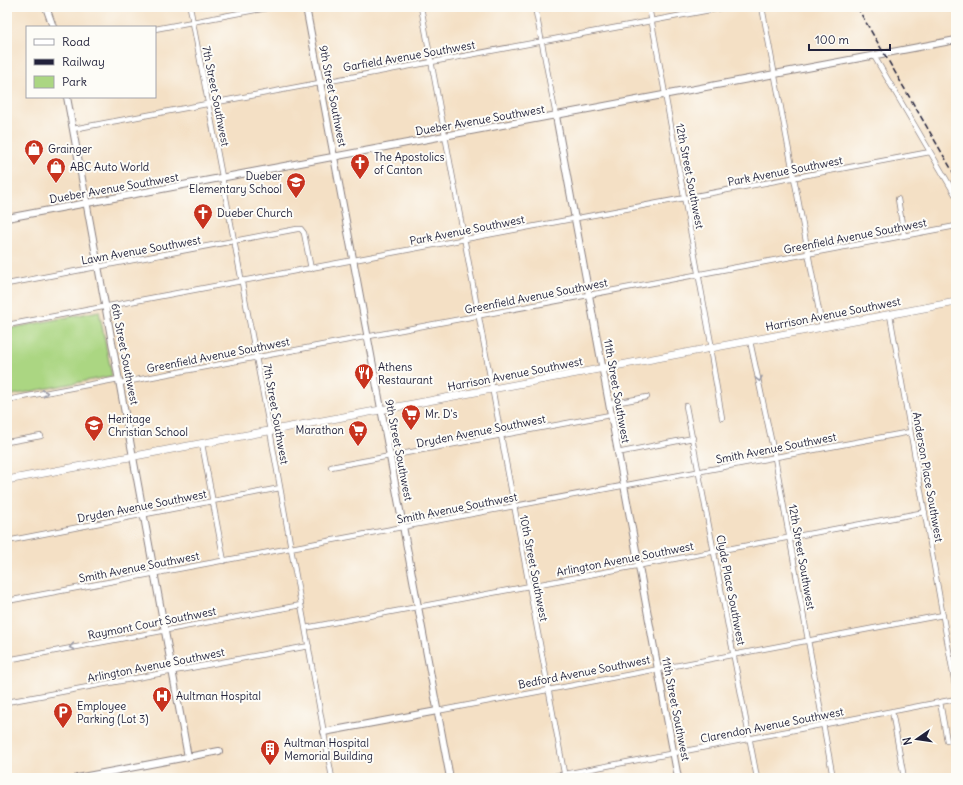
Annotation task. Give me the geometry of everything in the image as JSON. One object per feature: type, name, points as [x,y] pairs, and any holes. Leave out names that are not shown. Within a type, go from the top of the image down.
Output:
[{"type":"main road","name":"Harrison Avenue Southwest","points":[[7,480],[956,302]]},
{"type":"street","points":[[46,7],[53,26]]},
{"type":"street","name":"7th Street Southwest","points":[[190,7],[270,431],[332,778]]},
{"type":"street","points":[[156,29],[272,7]]},
{"type":"street","name":"9th Street Southwest","points":[[306,7],[450,778]]},
{"type":"street","name":"10th Street Southwest","points":[[421,7],[564,776]]},
{"type":"street","name":"11th Street Southwest","points":[[536,7],[623,486],[678,778]]},
{"type":"street","name":"12th Street Southwest","points":[[649,7],[699,274],[722,418]]},
{"type":"street","name":"Garfield Avenue Southwest","points":[[73,129],[726,7]]},
{"type":"street","points":[[762,7],[822,327]]},
{"type":"street","name":"Dueber Avenue Southwest","points":[[7,218],[665,96],[956,40]]},
{"type":"street","points":[[874,56],[956,196]]},
{"type":"street","name":"6th Street Southwest","points":[[67,98],[145,515],[188,757]]},
{"type":"street","name":"Park Avenue Southwest","points":[[7,326],[930,152]]},
{"type":"street","points":[[898,199],[904,236]]},
{"type":"street","name":"Greenfield Avenue Southwest","points":[[7,400],[256,357],[956,226]]},
{"type":"street","name":"Lawn Avenue Southwest","points":[[7,284],[301,229],[304,233],[311,269]]},
{"type":"street","name":"Anderson Place Southwest","points":[[890,315],[956,691]]},
{"type":"street","name":"12th Street Southwest","points":[[750,341],[775,458],[833,778]]},
{"type":"street","points":[[609,404],[647,397]]},
{"type":"street","name":"Clyde Place Southwest","points":[[686,406],[700,472],[757,778]]},
{"type":"street","name":"Dryden Avenue Southwest","points":[[330,468],[610,415]]},
{"type":"street","name":"Smith Avenue Southwest","points":[[7,601],[910,432]]},
{"type":"street","points":[[7,442],[41,436]]},
{"type":"street","points":[[617,453],[693,438]]},
{"type":"street","points":[[202,444],[224,561]]},
{"type":"street","name":"Dryden Avenue Southwest","points":[[7,541],[280,488]]},
{"type":"street","name":"Arlington Avenue Southwest","points":[[305,628],[925,512]]},
{"type":"street","name":"Raymont Court Southwest","points":[[7,660],[301,605]]},
{"type":"street","name":"Bedford Avenue Southwest","points":[[324,732],[943,615]]},
{"type":"street","name":"Arlington Avenue Southwest","points":[[7,702],[309,646]]},
{"type":"street","name":"Clarendon Avenue Southwest","points":[[544,778],[564,776],[956,699]]},
{"type":"street","points":[[940,702],[947,741]]},
{"type":"street","points":[[892,711],[904,778]]},
{"type":"street","points":[[77,778],[219,751]]},
{"type":"green space","points":[[99,311],[112,376],[7,396],[7,329]]},
{"type":"railway","points":[[857,7],[956,177]]},
{"type":"place","name":"Grainger","points":[[34,166]]},
{"type":"place","name":"The Apostolics of Canton","points":[[360,180]]},
{"type":"place","name":"ABC Auto World","points":[[56,184]]},
{"type":"place","name":"Dueber Elementary School","points":[[296,199]]},
{"type":"place","name":"Dueber Church","points":[[203,230]]},
{"type":"place","name":"Athens Restaurant","points":[[364,390]]},
{"type":"place","name":"Mr. D's","points":[[411,431]]},
{"type":"place","name":"Heritage Christian School","points":[[94,442]]},
{"type":"place","name":"Marathon","points":[[358,447]]},
{"type":"place","name":"Aultman Hospital","points":[[162,713]]},
{"type":"place","name":"Employee Parking (Lot 3)","points":[[63,729]]},
{"type":"place","name":"Aultman Hospital Memorial Building","points":[[270,766]]}]
